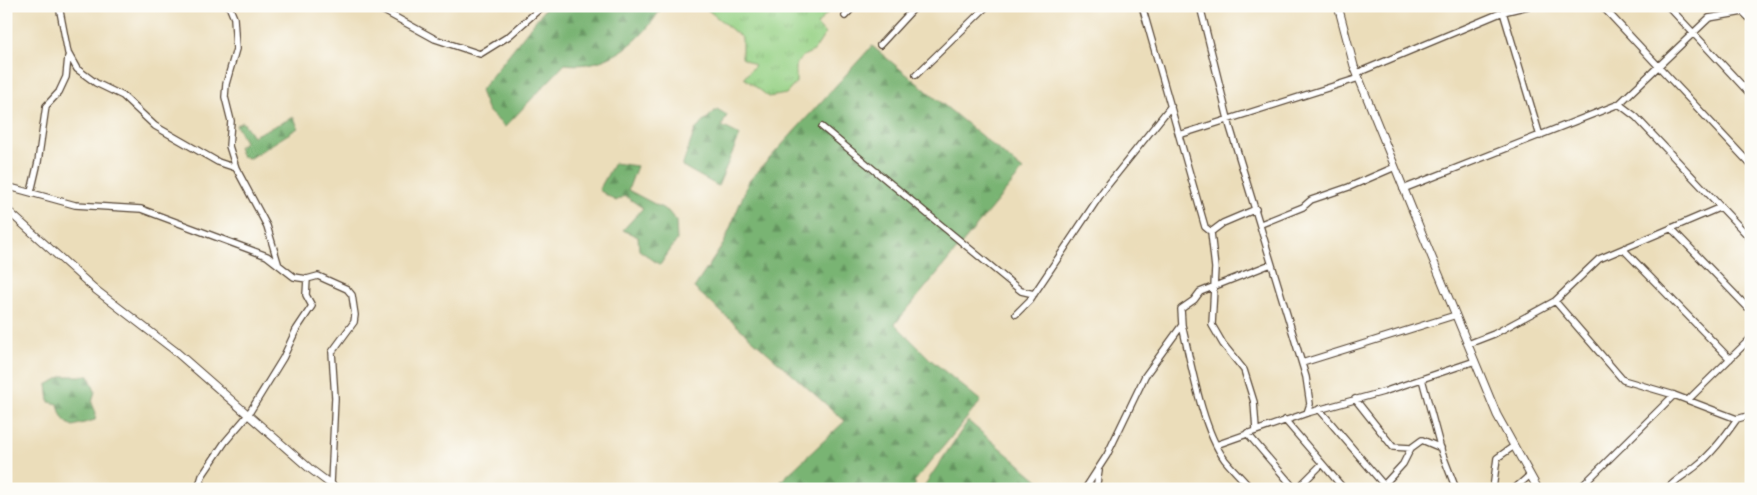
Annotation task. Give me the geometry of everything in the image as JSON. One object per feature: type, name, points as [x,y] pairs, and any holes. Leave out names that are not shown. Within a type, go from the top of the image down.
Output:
[{"type":"street","points":[[31,192],[38,162],[46,106],[59,92],[66,77],[68,53],[59,6]]},
{"type":"street","points":[[229,6],[234,18],[236,49],[226,84],[225,97],[231,121],[229,146],[236,168],[267,226],[278,263]]},
{"type":"street","points":[[375,6],[434,39],[480,54],[509,36],[543,6]]},
{"type":"street","points":[[845,16],[854,6]]},
{"type":"street","points":[[880,45],[916,6]]},
{"type":"street","points":[[916,75],[987,6]]},
{"type":"street","points":[[1142,6],[1205,227],[1211,232],[1215,268],[1212,325],[1223,344],[1244,370],[1254,402],[1256,430]]},
{"type":"street","points":[[1200,6],[1228,121],[1261,224],[1271,264],[1302,364],[1310,396],[1307,413]]},
{"type":"street","points":[[1338,6],[1358,75],[1475,362],[1497,415],[1538,489]]},
{"type":"street","points":[[1179,135],[1228,121],[1358,75],[1503,9],[1528,6]]},
{"type":"street","points":[[1602,6],[1751,165]]},
{"type":"street","points":[[1668,6],[1751,95]]},
{"type":"street","points":[[1737,6],[1751,20]]},
{"type":"street","points":[[1503,9],[1540,136]]},
{"type":"street","points":[[1403,188],[1620,104],[1709,18],[1743,12]]},
{"type":"street","points":[[68,53],[77,69],[123,96],[155,126],[218,162],[236,168]]},
{"type":"street","points":[[1620,104],[1636,117],[1751,239]]},
{"type":"street","points":[[1016,314],[1034,294],[1103,191],[1171,106]]},
{"type":"street","points":[[822,127],[1021,291],[1034,294]]},
{"type":"street","points":[[1261,224],[1304,207],[1311,200],[1395,167]]},
{"type":"street","points":[[6,186],[75,205],[141,209],[226,239],[267,256],[294,277],[307,279],[318,276],[347,289],[352,295],[355,315],[354,322],[332,352],[335,398],[334,486]]},
{"type":"street","points":[[1468,344],[1494,334],[1555,301],[1599,259],[1721,207]]},
{"type":"street","points":[[6,209],[96,290],[174,350],[248,415],[334,486]]},
{"type":"street","points":[[1211,232],[1224,223],[1256,209]]},
{"type":"street","points":[[1671,228],[1751,311]]},
{"type":"street","points":[[1623,249],[1730,359]]},
{"type":"street","points":[[1251,489],[1225,460],[1216,444],[1197,388],[1182,325],[1181,308],[1194,300],[1200,292],[1271,264]]},
{"type":"street","points":[[198,489],[202,476],[225,442],[248,415],[283,358],[296,330],[312,306],[306,296],[307,279]]},
{"type":"street","points":[[1555,301],[1624,380],[1674,395],[1737,419],[1751,415]]},
{"type":"street","points":[[1302,364],[1456,315]]},
{"type":"street","points":[[1085,489],[1099,469],[1145,376],[1182,325]]},
{"type":"street","points":[[1688,400],[1751,338]]},
{"type":"street","points":[[1216,444],[1307,413],[1355,400],[1475,362]]},
{"type":"street","points":[[1422,379],[1441,448],[1456,489]]},
{"type":"street","points":[[1579,489],[1674,395]]},
{"type":"street","points":[[1355,400],[1393,447],[1411,448]]},
{"type":"street","points":[[1319,410],[1381,486],[1403,464],[1411,448],[1422,440],[1441,448]]},
{"type":"street","points":[[1668,489],[1678,478],[1696,467],[1725,436],[1737,419]]},
{"type":"street","points":[[1285,420],[1344,489]]},
{"type":"street","points":[[1247,433],[1296,489],[1304,486],[1322,464]]},
{"type":"street","points":[[1493,489],[1497,458],[1514,446]]},
{"type":"street","points":[[1096,489],[1099,469]]},
{"type":"street","points":[[1514,489],[1530,475]]},
{"type":"green space","points":[[547,6],[662,6],[645,31],[622,51],[595,63],[565,64],[505,127],[488,111],[480,91]]},
{"type":"green space","points":[[703,6],[833,6],[817,25],[825,34],[814,51],[803,56],[796,64],[796,83],[786,94],[769,97],[744,78],[755,65],[742,58],[742,38]]},
{"type":"green space","points":[[872,46],[1023,170],[895,324],[931,360],[981,401],[914,482],[916,484],[912,489],[788,489],[781,481],[845,421],[694,288],[724,243],[749,181]]},
{"type":"green space","points":[[717,109],[727,115],[722,126],[740,135],[718,186],[682,166],[695,130]]},
{"type":"green space","points":[[294,117],[298,128],[250,158],[242,157],[238,147],[245,142],[236,125],[243,122],[253,136]]},
{"type":"green space","points":[[614,163],[637,166],[628,190],[668,211],[676,221],[677,240],[660,265],[639,250],[638,237],[623,230],[643,208],[625,196],[616,201],[599,190]]},
{"type":"green space","points":[[63,376],[89,376],[95,391],[92,403],[96,413],[95,420],[73,426],[62,417],[58,404],[49,402],[47,385]]},
{"type":"green space","points":[[968,421],[1045,486],[1043,489],[922,489]]}]
